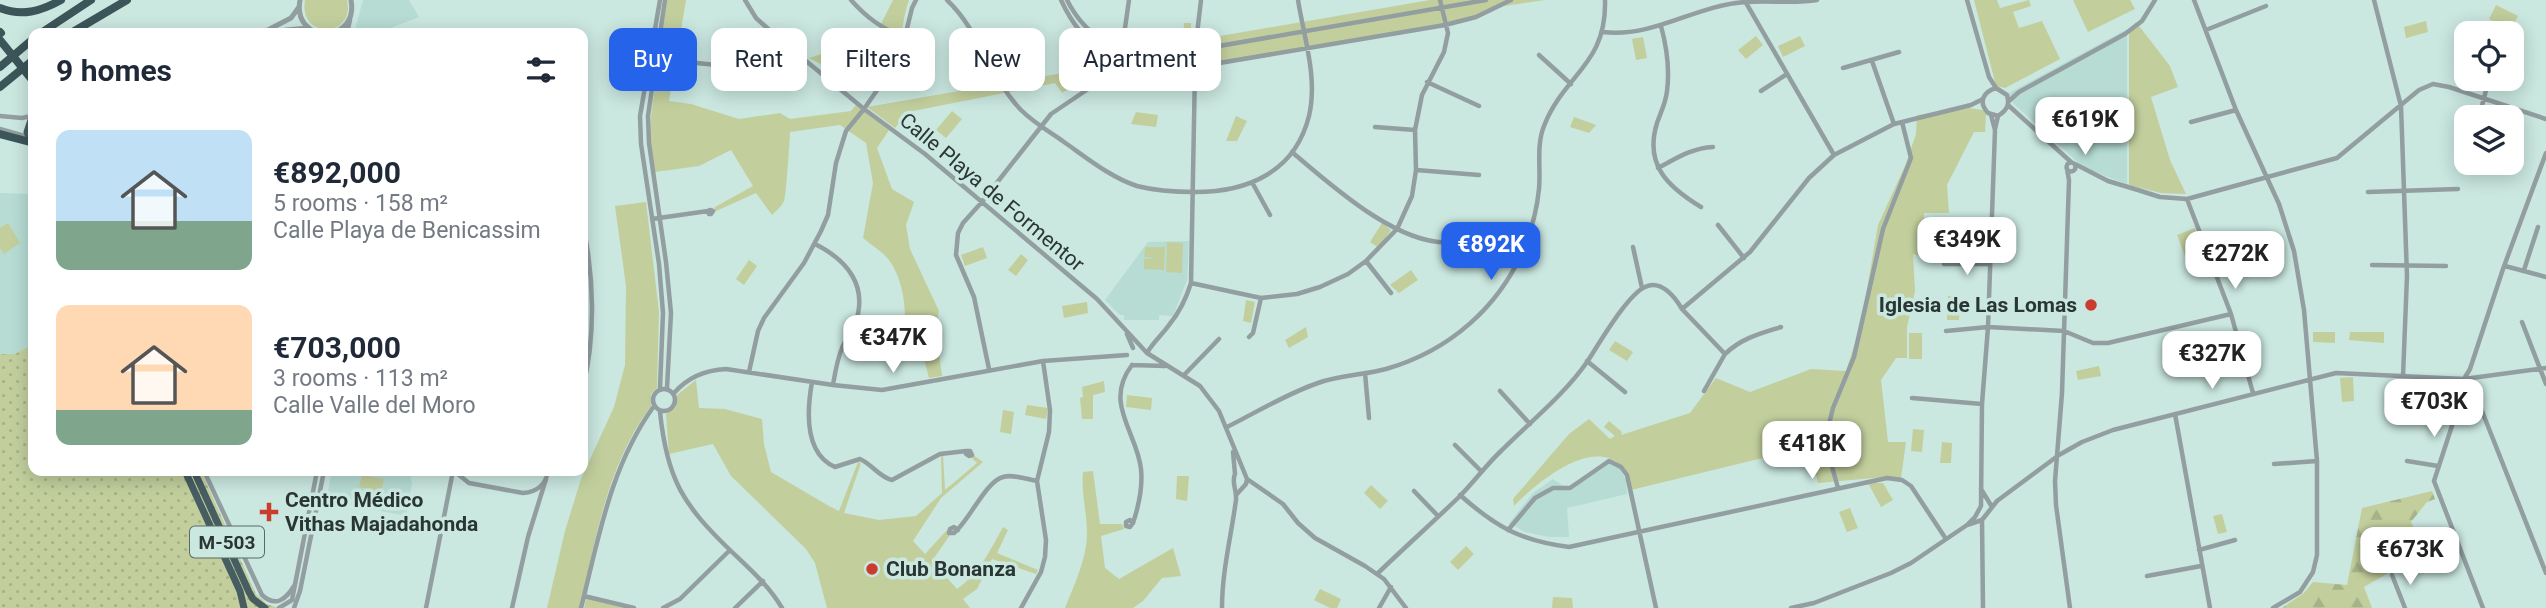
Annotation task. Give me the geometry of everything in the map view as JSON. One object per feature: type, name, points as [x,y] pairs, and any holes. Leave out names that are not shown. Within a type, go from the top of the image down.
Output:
[{"type":"highway","points":[[0,8],[12,12],[31,12],[61,0]]},
{"type":"highway","points":[[49,28],[91,0]]},
{"type":"highway","points":[[79,28],[127,0]]},
{"type":"highway","points":[[0,35],[28,67]]},
{"type":"highway","points":[[0,35],[28,74]]},
{"type":"highway","points":[[0,67],[28,43]]},
{"type":"highway","points":[[0,88],[28,64]]},
{"type":"highway","points":[[0,131],[28,141]]},
{"type":"highway","name":"M-503","points":[[187,476],[240,591],[244,608]]},
{"type":"highway","name":"M-503","points":[[201,476],[249,592],[253,599],[265,608]]},
{"type":"street","points":[[349,28],[354,0]]},
{"type":"street","points":[[658,28],[663,0]]},
{"type":"street","name":"Calle Playa de Formentor","points":[[745,0],[756,19],[864,109],[925,154],[1097,299],[1147,353],[1165,366]]},
{"type":"street","points":[[851,0],[883,28]]},
{"type":"street","points":[[908,28],[916,0]]},
{"type":"street","points":[[947,0],[976,36],[1006,92],[1022,111],[1041,126],[1121,179],[1154,190],[1194,192],[1218,192],[1253,184],[1272,172],[1292,152],[1303,134],[1312,100],[1312,80],[1298,0]]},
{"type":"street","points":[[1061,0],[1078,28]]},
{"type":"street","points":[[1067,0],[1086,28]]},
{"type":"street","points":[[1123,28],[1129,0]]},
{"type":"street","points":[[1197,28],[1201,0]]},
{"type":"street","points":[[1191,284],[1261,298],[1297,294],[1348,274],[1366,261],[1397,229],[1412,196],[1416,170],[1415,130],[1422,95],[1444,52],[1448,33],[1440,0]]},
{"type":"street","points":[[1221,47],[1486,0]]},
{"type":"street","points":[[1221,63],[1446,25],[1476,18],[1511,0]]},
{"type":"street","points":[[1227,427],[1310,386],[1411,360],[1441,346],[1475,319],[1497,295],[1518,261],[1534,217],[1539,189],[1539,153],[1543,128],[1555,102],[1591,58],[1603,32],[1605,0]]},
{"type":"street","points":[[1603,32],[1633,34],[1691,13],[1745,1],[1818,0]]},
{"type":"street","points":[[1967,0],[1989,77],[2015,113],[2062,155],[2071,167],[2160,197],[2187,199],[2337,158],[2419,90],[2433,84],[2546,119]]},
{"type":"street","points":[[1983,608],[1978,520],[1981,505],[1982,404],[1988,327],[1995,130],[1998,116],[2004,111],[2008,100],[2019,92],[2125,34],[2142,21],[2155,0]]},
{"type":"street","points":[[2194,0],[2236,110],[2279,204],[2294,251],[2304,310],[2317,461],[2317,555],[2313,572],[2300,592],[2273,608]]},
{"type":"street","points":[[2374,0],[2400,106],[2406,265],[2403,376]]},
{"type":"street","points":[[1745,1],[1834,155]]},
{"type":"street","points":[[299,2],[299,15],[308,28]]},
{"type":"street","points":[[272,28],[291,18],[299,2]]},
{"type":"street","points":[[2206,30],[2266,6]]},
{"type":"street","points":[[343,28],[350,20]]},
{"type":"street","points":[[1661,26],[1669,64],[1667,92],[1654,139],[1654,154],[1658,168],[1670,186],[1701,207]]},
{"type":"street","points":[[1843,68],[1899,52]]},
{"type":"street","points":[[1539,55],[1571,84]]},
{"type":"street","points":[[1872,61],[1894,124]]},
{"type":"street","points":[[1762,91],[1787,74]]},
{"type":"street","points":[[1682,309],[1744,258],[1764,237],[1809,178],[1834,155],[1894,124],[1971,105],[1983,99],[1988,90],[1989,77]]},
{"type":"street","points":[[1427,82],[1479,106]]},
{"type":"street","points":[[1988,90],[1996,88]]},
{"type":"street","points":[[581,608],[614,480],[640,425],[654,407],[653,395],[660,388],[663,313],[641,144],[640,116],[645,91]]},
{"type":"street","points":[[650,91],[649,143],[671,313],[667,388]]},
{"type":"street","points":[[749,372],[758,331],[764,318],[816,244],[828,215],[841,143],[846,131],[877,91]]},
{"type":"street","points":[[989,369],[974,297],[956,255],[958,233],[963,223],[1051,114],[1085,91]]},
{"type":"street","points":[[1144,365],[1152,343],[1180,311],[1191,284],[1195,91]]},
{"type":"street","points":[[2481,105],[2485,91]]},
{"type":"street","points":[[1983,99],[1984,109]]},
{"type":"street","points":[[1971,105],[1998,116]]},
{"type":"street","points":[[2191,122],[2236,110]]},
{"type":"street","points":[[2004,111],[2015,113]]},
{"type":"street","points":[[1991,115],[1995,130]]},
{"type":"street","points":[[0,116],[28,116]]},
{"type":"street","points":[[1838,488],[1826,445],[1829,424],[1854,357],[1882,229],[1911,159],[1902,122]]},
{"type":"street","points":[[1375,127],[1415,130]]},
{"type":"street","points":[[1658,168],[1687,152],[1713,147]]},
{"type":"street","points":[[1292,152],[1335,188],[1397,229],[1423,241],[1453,242]]},
{"type":"street","points":[[2483,608],[2434,481],[2463,392],[2464,379],[2470,369],[2505,265],[2544,166],[2546,153]]},
{"type":"street","points":[[2070,608],[2055,481],[2059,455],[2071,167]]},
{"type":"street","points":[[1416,170],[1479,175]]},
{"type":"street","points":[[1253,184],[1270,215]]},
{"type":"street","points":[[2368,192],[2458,189]]},
{"type":"street","points":[[2187,199],[2231,314],[2253,393]]},
{"type":"street","points":[[652,219],[708,211]]},
{"type":"street","points":[[1718,225],[1744,258]]},
{"type":"street","points":[[2524,270],[2538,227]]},
{"type":"street","points":[[816,244],[833,253],[852,274],[860,306],[854,327],[837,361],[833,385]]},
{"type":"street","points":[[1633,247],[1642,288]]},
{"type":"street","points":[[1366,261],[1391,293]]},
{"type":"street","points":[[1944,264],[1990,264]]},
{"type":"street","points":[[2372,265],[2446,266]]},
{"type":"street","points":[[2505,265],[2546,277]]},
{"type":"street","points":[[588,266],[591,335],[588,367]]},
{"type":"street","points":[[1377,574],[1530,424],[1587,361],[1625,307],[1642,288],[1649,285],[1663,287],[1725,354]]},
{"type":"street","points":[[1250,337],[1261,298]]},
{"type":"street","points":[[1946,331],[1988,327],[2064,331],[2093,343],[2108,343],[2231,314]]},
{"type":"street","points":[[2522,323],[2543,369],[2546,384]]},
{"type":"street","name":"Calle Playa de Formentor","points":[[1124,327],[1133,348]]},
{"type":"street","points":[[1704,391],[1725,354],[1735,345],[1749,336],[1781,327]]},
{"type":"street","points":[[1184,375],[1219,339]]},
{"type":"street","points":[[674,393],[690,379],[709,370],[726,369],[882,390],[1043,361],[1127,355],[1133,348],[1152,343]]},
{"type":"street","points":[[1127,355],[1132,365]]},
{"type":"street","points":[[1021,608],[1041,572],[1045,558],[1046,540],[1037,481],[1050,421],[1049,390],[1043,361]]},
{"type":"street","points":[[1587,361],[1625,392]]},
{"type":"street","points":[[1132,365],[1165,366],[1200,386],[1227,427],[1245,481]]},
{"type":"street","points":[[1132,365],[1125,374],[1121,389],[1121,410],[1141,466],[1141,496],[1133,523]]},
{"type":"street","points":[[1791,608],[1814,603],[1911,563],[1978,520],[2059,455],[2082,442],[2113,430],[2336,373],[2464,379],[2543,369]]},
{"type":"street","points":[[1365,373],[1369,418]]},
{"type":"street","points":[[812,382],[809,425],[816,451],[824,462],[835,467],[860,459],[870,464],[883,477],[892,480],[940,454],[966,450]]},
{"type":"street","points":[[660,388],[667,388],[674,393],[675,403],[668,411],[660,412]]},
{"type":"street","points":[[1500,391],[1530,424]]},
{"type":"street","points":[[1912,398],[1982,404]]},
{"type":"street","points":[[2478,401],[2546,573]]},
{"type":"street","points":[[654,407],[660,412],[665,454],[687,503],[699,520],[763,581],[782,608]]},
{"type":"street","points":[[2175,414],[2210,608]]},
{"type":"street","points":[[1222,608],[1222,579],[1236,494],[1232,441]]},
{"type":"street","points":[[1455,444],[1481,471]]},
{"type":"street","points":[[1508,530],[1535,498],[1553,488],[1570,488],[1609,461],[1621,467],[1627,475],[1656,608]]},
{"type":"street","points":[[2274,464],[2317,461]]},
{"type":"street","points":[[2407,461],[2438,466]]},
{"type":"street","points":[[1236,474],[1283,504],[1315,538],[1377,574],[1391,587],[1406,608]]},
{"type":"street","points":[[202,476],[262,595],[268,601],[282,601],[293,586]]},
{"type":"street","points":[[279,608],[292,600],[316,476]]},
{"type":"street","points":[[294,608],[300,591],[323,476]]},
{"type":"street","points":[[426,608],[452,476]]},
{"type":"street","points":[[458,476],[469,483],[530,492],[536,496],[538,502]]},
{"type":"street","points":[[512,608],[538,502],[548,476]]},
{"type":"street","points":[[958,530],[995,481],[1004,476],[1037,481]]},
{"type":"street","points":[[1460,495],[1482,515],[1523,539],[1569,547],[1887,478],[1902,480],[1911,486],[1946,539]]},
{"type":"street","points":[[451,485],[454,480],[461,479]]},
{"type":"street","points":[[530,492],[547,479]]},
{"type":"street","points":[[1235,485],[1245,481]]},
{"type":"street","points":[[1236,494],[1245,481]]},
{"type":"street","points":[[1981,489],[1990,508]]},
{"type":"street","points":[[1414,491],[1438,516]]},
{"type":"street","points":[[1981,505],[1983,500],[1987,499]]},
{"type":"street","points":[[1981,505],[1990,508]]},
{"type":"street","points":[[2199,550],[2235,540]]},
{"type":"street","points":[[663,608],[680,600],[730,550]]},
{"type":"street","points":[[2147,576],[2201,566]]},
{"type":"street","points":[[2392,575],[2405,608]]},
{"type":"street","points":[[735,608],[763,581]]},
{"type":"street","points":[[1379,608],[1391,587]]},
{"type":"street","points":[[584,596],[634,608]]},
{"type":"shaded area","points":[[363,0],[409,0],[419,17],[390,28],[355,28]]},
{"type":"shaded area","points":[[2127,29],[2127,184],[2084,168],[2013,103],[2009,93]]},
{"type":"shaded area","points":[[0,193],[28,194],[28,347],[15,354],[0,354]]},
{"type":"shaded area","points":[[1189,241],[1187,280],[1173,316],[1159,315],[1159,320],[1124,320],[1124,315],[1120,315],[1105,300],[1148,242]]},
{"type":"shaded area","points":[[1610,463],[1620,469],[1626,480],[1627,494],[1567,508],[1569,537],[1549,537],[1525,532],[1509,523],[1533,493],[1553,479],[1566,488],[1600,466]]},
{"type":"shaded area","points":[[331,476],[410,476],[412,484],[406,516],[326,500]]},
{"type":"green space","points":[[305,0],[347,0],[347,13],[343,22],[336,27],[318,28],[310,22],[305,13]]},
{"type":"green space","points":[[667,0],[686,0],[681,28],[663,28]]},
{"type":"green space","points":[[893,0],[909,0],[902,28],[879,28]]},
{"type":"green space","points":[[1430,0],[1545,0],[1504,6],[1448,25],[1221,65],[1221,36]]},
{"type":"green space","points":[[1974,0],[1997,0],[2000,8],[2029,0],[2031,6],[2013,12],[2019,28],[2042,21],[2060,59],[2005,88],[1996,86]]},
{"type":"green space","points":[[2073,0],[2130,0],[2135,9],[2088,32]]},
{"type":"green space","points":[[2496,5],[2518,16],[2516,21],[2489,19]]},
{"type":"green space","points":[[2426,21],[2428,32],[2406,38],[2404,27]]},
{"type":"green space","points":[[2136,22],[2170,66],[2178,87],[2151,97],[2170,160],[2186,194],[2161,193],[2129,185],[2129,29]]},
{"type":"green space","points":[[1184,23],[1191,23],[1191,28],[1184,28]]},
{"type":"green space","points":[[1756,36],[1763,45],[1746,59],[1738,50]]},
{"type":"green space","points":[[1800,36],[1805,46],[1783,57],[1778,46]]},
{"type":"green space","points":[[1643,37],[1647,58],[1636,60],[1632,39]]},
{"type":"green space","points":[[821,54],[821,64],[809,58]]},
{"type":"green space","points":[[1059,74],[1059,89],[1055,83],[1045,85],[1045,76]]},
{"type":"green space","points":[[654,91],[671,91],[669,101],[691,104],[739,119],[780,113],[790,119],[851,111],[856,105],[889,130],[877,148],[892,189],[914,202],[906,225],[910,249],[939,311],[936,331],[942,376],[929,378],[918,335],[904,331],[903,294],[898,276],[884,254],[863,238],[873,183],[866,143],[840,125],[790,132],[787,179],[784,201],[780,207],[772,215],[756,193],[714,212],[715,207],[753,186],[731,150],[699,166],[655,172],[650,139]]},
{"type":"green space","points":[[959,91],[1014,91],[908,112],[895,128],[867,107]]},
{"type":"green space","points":[[1969,108],[1983,110],[1986,114],[1985,132],[1974,132],[1947,185],[1949,213],[1924,213],[1924,251],[1939,256],[1938,260],[1913,254],[1915,291],[1907,327],[1907,358],[1896,358],[1881,380],[1888,442],[1906,442],[1901,478],[1818,483],[1807,440],[1778,447],[1779,454],[1631,490],[1622,467],[1608,458],[1579,460],[1548,476],[1514,506],[1513,499],[1569,434],[1589,419],[1610,439],[1615,436],[1604,427],[1609,421],[1622,432],[1621,435],[1690,413],[1716,378],[1750,392],[1811,369],[1846,371],[1861,324],[1878,225],[1905,166],[1916,134],[1917,115]]},
{"type":"green space","points":[[952,111],[962,119],[946,138],[936,130]]},
{"type":"green space","points":[[1136,112],[1158,115],[1156,127],[1131,124]]},
{"type":"green space","points":[[1236,116],[1247,121],[1237,141],[1226,141]]},
{"type":"green space","points":[[1574,117],[1596,125],[1589,133],[1570,127]]},
{"type":"green space","points":[[646,202],[659,312],[657,388],[651,394],[651,406],[636,429],[613,477],[580,608],[547,608],[565,531],[581,479],[582,476],[588,476],[588,464],[614,407],[625,365],[626,286],[615,206]]},
{"type":"green space","points":[[1466,222],[1479,222],[1479,242],[1466,242]]},
{"type":"green space","points":[[8,223],[20,243],[4,254],[0,248],[0,228]]},
{"type":"green space","points":[[1382,223],[1391,230],[1379,248],[1370,242]]},
{"type":"green space","points":[[1963,223],[1965,244],[1956,245],[1954,224]]},
{"type":"green space","points":[[2195,228],[2206,257],[2188,264],[2177,235]]},
{"type":"green space","points":[[1167,242],[1183,243],[1182,273],[1166,272]]},
{"type":"green space","points":[[983,247],[987,258],[965,266],[961,255]]},
{"type":"green space","points":[[1145,247],[1165,247],[1164,270],[1144,269],[1144,259],[1156,258],[1144,257]]},
{"type":"green space","points":[[1021,254],[1028,260],[1016,276],[1008,270]]},
{"type":"green space","points":[[749,260],[757,266],[744,285],[736,279]]},
{"type":"green space","points":[[1411,270],[1418,280],[1399,293],[1390,285]]},
{"type":"green space","points":[[1948,296],[1960,297],[1959,320],[1947,320]]},
{"type":"green space","points":[[1246,300],[1255,302],[1251,323],[1243,321]]},
{"type":"green space","points":[[1087,302],[1088,313],[1064,318],[1062,306]]},
{"type":"green space","points":[[1306,327],[1308,337],[1289,348],[1285,340]]},
{"type":"green space","points":[[2313,332],[2335,332],[2335,343],[2313,342]]},
{"type":"green space","points":[[2350,332],[2384,332],[2384,343],[2349,340]]},
{"type":"green space","points":[[1909,333],[1922,333],[1922,359],[1909,359]]},
{"type":"green space","points":[[1615,341],[1633,352],[1627,361],[1609,350]]},
{"type":"green space","points":[[28,347],[28,476],[203,476],[256,594],[267,604],[278,608],[0,608],[0,354],[15,354]]},
{"type":"green space","points":[[2239,357],[2242,369],[2219,375],[2216,363]]},
{"type":"green space","points":[[2185,360],[2187,369],[2166,374],[2163,364]]},
{"type":"green space","points":[[2099,366],[2101,376],[2078,380],[2076,371]]},
{"type":"green space","points":[[2353,377],[2354,401],[2342,402],[2340,378]]},
{"type":"green space","points":[[696,380],[699,408],[725,409],[762,419],[764,444],[771,472],[839,511],[858,462],[861,463],[844,513],[879,520],[916,516],[942,493],[941,456],[943,455],[945,490],[977,463],[970,456],[972,454],[983,462],[941,498],[913,541],[925,554],[947,530],[950,535],[932,561],[957,589],[978,569],[1003,527],[1008,530],[997,553],[1038,570],[1036,574],[992,559],[977,589],[963,599],[970,608],[827,608],[815,563],[806,549],[731,476],[713,444],[669,454],[666,414],[676,407],[677,395]]},
{"type":"green space","points":[[1104,381],[1105,392],[1093,395],[1093,419],[1082,419],[1082,387]]},
{"type":"green space","points":[[1127,395],[1152,398],[1151,410],[1126,407]]},
{"type":"green space","points":[[1027,405],[1048,408],[1046,419],[1025,415]]},
{"type":"green space","points":[[1003,410],[1014,412],[1011,434],[1000,432]]},
{"type":"green space","points":[[1913,429],[1924,430],[1922,452],[1911,451]]},
{"type":"green space","points":[[1942,442],[1952,443],[1951,463],[1940,463]]},
{"type":"green space","points":[[1799,447],[1801,457],[1782,462],[1780,452]]},
{"type":"green space","points":[[1093,471],[1100,524],[1122,524],[1124,529],[1101,536],[1105,568],[1119,579],[1173,548],[1181,576],[1162,578],[1143,601],[1133,608],[1065,608],[1085,552],[1087,525],[1083,472]]},
{"type":"green space","points":[[362,476],[384,479],[381,492],[359,487]]},
{"type":"green space","points":[[1177,476],[1189,476],[1187,501],[1176,499]]},
{"type":"green space","points":[[1868,483],[1883,483],[1893,500],[1881,507]]},
{"type":"green space","points":[[1371,485],[1388,501],[1380,509],[1364,493]]},
{"type":"green space","points":[[2432,491],[2435,499],[2427,502],[2411,522],[2418,538],[2389,555],[2390,572],[2364,587],[2372,608],[2282,608],[2304,593],[2313,582],[2347,585],[2362,508]]},
{"type":"green space","points":[[1850,508],[1858,528],[1847,532],[1839,512]]},
{"type":"green space","points":[[2222,514],[2227,532],[2218,534],[2213,516]]},
{"type":"green space","points":[[1466,546],[1474,554],[1458,570],[1450,562]]},
{"type":"green space","points":[[1320,589],[1341,599],[1337,608],[1330,608],[1314,600]]},
{"type":"green space","points":[[1553,597],[1572,598],[1573,608],[1552,608]]},
{"type":"green space","points":[[586,598],[625,608],[584,608]]},
{"type":"place","name":"Iglesia de Las Lomas","points":[[2091,305]]},
{"type":"place","name":"Centro Médico Vithas Majadahonda","points":[[269,512]]},
{"type":"place","name":"Club Bonanza","points":[[872,569]]}]
